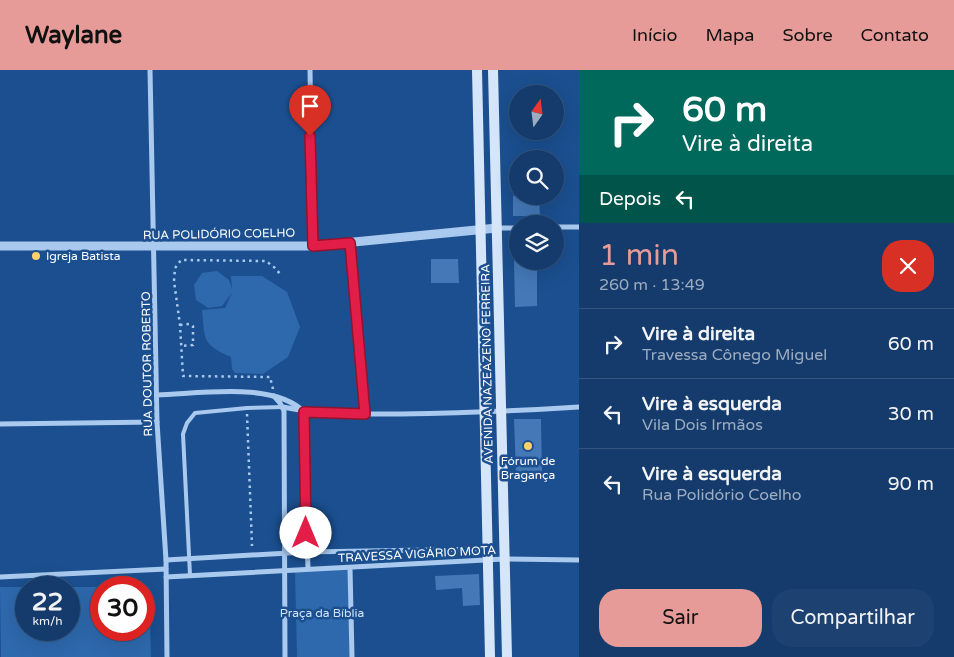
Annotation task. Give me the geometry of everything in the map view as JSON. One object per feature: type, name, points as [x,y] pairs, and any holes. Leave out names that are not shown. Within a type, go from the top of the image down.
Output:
[{"type":"main road","name":"AVENIDA NAZEAZENO FERREIRA","points":[[477,70],[479,230],[490,657]]},
{"type":"main road","name":"AVENIDA NAZEAZENO FERREIRA","points":[[493,70],[507,657]]},
{"type":"street","name":"RUA DOUTOR ROBERTO","points":[[150,70],[157,422],[166,560],[167,657]]},
{"type":"street","points":[[310,70],[313,246]]},
{"type":"street","points":[[564,227],[579,226]]},
{"type":"street","name":"RUA POLIDÓRIO COELHO","points":[[0,246],[313,246],[497,228]]},
{"type":"street","points":[[497,228],[509,228]]},
{"type":"street","points":[[350,243],[365,414]]},
{"type":"street","points":[[157,395],[252,392],[274,395],[290,400],[304,412],[306,552],[308,569]]},
{"type":"street","points":[[274,395],[283,408],[285,657]]},
{"type":"street","points":[[283,408],[304,412],[365,414],[484,413],[579,407]]},
{"type":"street","points":[[0,424],[157,422]]},
{"type":"street","name":"TRAVESSA VIGÁRIO MOTA","points":[[166,560],[306,552],[487,549]]},
{"type":"street","name":"TRAVESSA VIGÁRIO MOTA","points":[[166,577],[283,570],[487,562],[504,559],[579,560]]},
{"type":"street","points":[[350,568],[352,657]]},
{"type":"street","points":[[0,577],[166,569]]},
{"type":"lane","points":[[190,575],[184,430],[196,413],[247,408],[283,408]]},
{"type":"path","points":[[274,395],[270,377],[184,377],[181,373],[180,325],[174,281],[175,268],[181,260],[266,262],[281,275]]},
{"type":"path","points":[[180,325],[188,324],[193,326],[193,345],[181,346]]},
{"type":"path","points":[[247,408],[252,556]]},
{"type":"green space","points":[[217,271],[229,280],[232,289],[231,276],[262,276],[287,292],[300,327],[288,357],[263,374],[235,373],[232,369],[231,357],[215,349],[207,340],[202,310],[225,308],[232,293],[222,306],[208,308],[196,300],[194,285],[202,273]]},
{"type":"green space","name":"Praça da Bíblia","points":[[348,569],[350,657],[297,657],[295,570]]},
{"type":"green space","points":[[0,587],[15,587],[15,641],[80,641],[80,587],[90,587],[90,641],[151,641],[151,657],[1,657]]},
{"type":"building","points":[[513,205],[539,205],[540,215],[513,215]]},
{"type":"building","points":[[431,259],[458,259],[459,283],[431,283]]},
{"type":"building","points":[[514,270],[537,270],[537,306],[515,307]]},
{"type":"building","name":"Fórum de Bragança","points":[[514,419],[541,419],[542,473],[516,474]]},
{"type":"building","points":[[479,574],[480,605],[463,606],[462,588],[436,590],[435,576]]},
{"type":"place","name":"Igreja Batista","points":[[36,256]]},
{"type":"place","name":"Fórum de Bragança","points":[[528,446]]},
{"type":"route","points":[[306,533],[304,412],[365,414],[350,243],[313,246],[310,136]]}]
